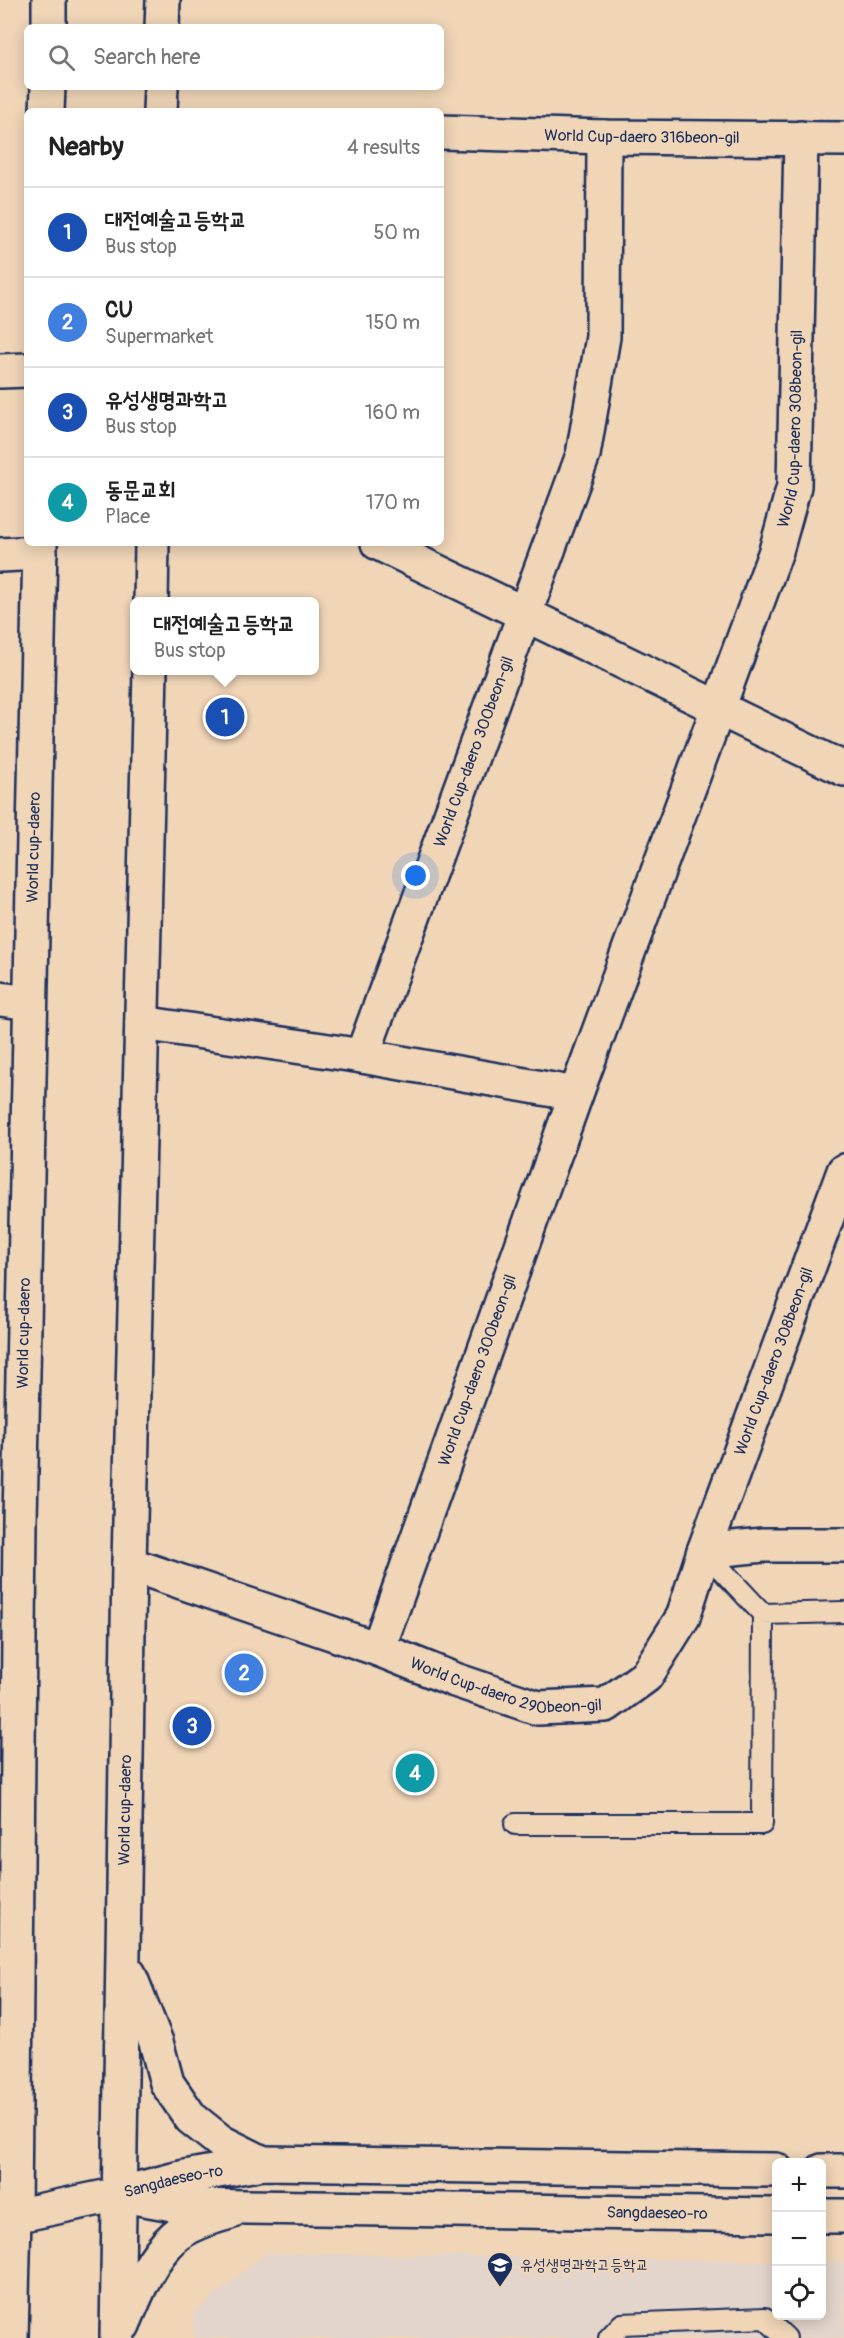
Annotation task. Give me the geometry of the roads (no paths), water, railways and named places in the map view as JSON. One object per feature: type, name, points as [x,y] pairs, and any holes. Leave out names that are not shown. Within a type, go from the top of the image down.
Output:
[{"type":"street","points":[[49,0],[49,24]]},
{"type":"street","points":[[162,24],[163,0]]},
{"type":"street","points":[[47,108],[48,90]]},
{"type":"street","points":[[160,108],[161,90]]},
{"type":"street","name":"World Cup-daero 316beon-gil","points":[[444,132],[604,137],[844,139]]},
{"type":"street","points":[[522,615],[583,454],[603,337],[604,137]]},
{"type":"street","name":"World Cup-daero 308beon-gil","points":[[718,709],[776,552],[794,486],[801,138]]},
{"type":"street","points":[[0,371],[24,370]]},
{"type":"street","points":[[151,597],[153,546]]},
{"type":"street","points":[[384,546],[522,615],[844,769]]},
{"type":"street","points":[[0,555],[40,548]]},
{"type":"street","name":"World cup-daero","points":[[11,2338],[7,2218],[15,1001],[40,548]]},
{"type":"street","name":"World Cup-daero 300beon-gil","points":[[362,1056],[522,615]]},
{"type":"street","name":"World cup-daero","points":[[117,2338],[129,1564],[150,675]]},
{"type":"street","name":"World Cup-daero 300beon-gil","points":[[378,1649],[576,1094],[718,709]]},
{"type":"street","points":[[142,1023],[362,1056],[576,1094]]},
{"type":"street","name":"World Cup-daero 308beon-gil","points":[[704,1551],[844,1172]]},
{"type":"street","points":[[704,1551],[764,1545],[844,1545]]},
{"type":"street","name":"World Cup-daero 290beon-gil","points":[[129,1564],[378,1649],[455,1680],[538,1708],[606,1705],[646,1676],[684,1617],[704,1551]]},
{"type":"street","points":[[122,1959],[156,2042],[167,2083],[185,2110],[191,2118],[221,2142],[263,2163]]},
{"type":"street","name":"Sangdaeseo-ro","points":[[120,2194],[185,2177],[263,2163],[772,2170]]},
{"type":"street","points":[[826,2171],[844,2171]]},
{"type":"street","points":[[7,2218],[120,2194]]},
{"type":"street","name":"Sangdaeseo-ro","points":[[120,2194],[184,2206],[772,2215]]},
{"type":"street","points":[[117,2338],[144,2276],[175,2236],[208,2218],[252,2206]]},
{"type":"street","points":[[826,2216],[844,2216]]},
{"type":"lane","points":[[515,1824],[762,1824],[764,1614],[704,1551]]},
{"type":"lane","points":[[764,1614],[844,1612]]},
{"type":"lane","points":[[609,2338],[622,2324],[765,2318],[786,2338]]},
{"type":"place","name":"대전예술고등학교","points":[[225,717]]},
{"type":"place","name":"CU","points":[[244,1673]]},
{"type":"place","name":"유성생명과학고","points":[[192,1726]]},
{"type":"place","name":"동문교회","points":[[415,1773]]},
{"type":"place","name":"유성생명과학고등학교","points":[[500,2288]]}]
